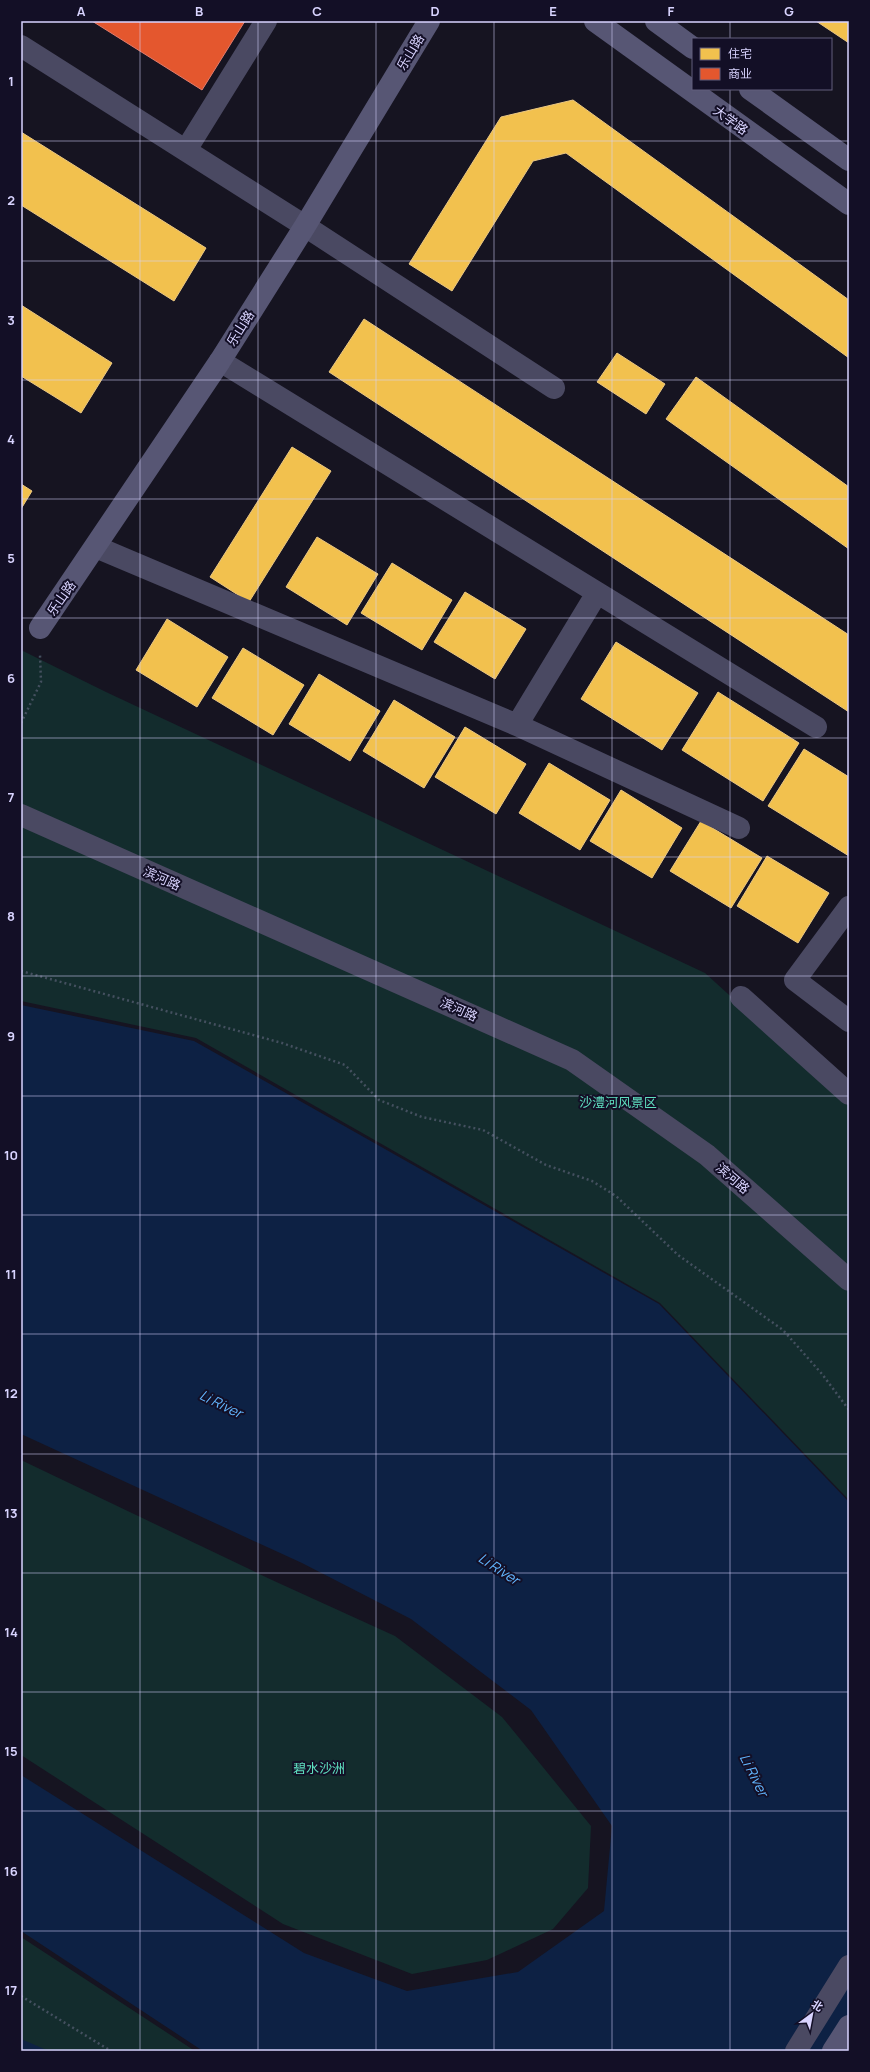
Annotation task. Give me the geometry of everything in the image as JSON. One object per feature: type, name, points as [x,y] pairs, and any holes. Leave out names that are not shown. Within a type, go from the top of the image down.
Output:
[{"type":"street","points":[[186,150],[266,21]]},
{"type":"street","name":"乐山路","points":[[40,628],[220,361],[305,226],[429,21]]},
{"type":"street","name":"大学路","points":[[594,21],[849,204]]},
{"type":"street","points":[[656,21],[692,47]]},
{"type":"street","points":[[21,46],[305,226],[554,388]]},
{"type":"street","points":[[751,90],[849,160]]},
{"type":"street","points":[[220,361],[816,727]]},
{"type":"street","points":[[96,547],[517,725],[739,828]]},
{"type":"street","points":[[517,725],[598,592]]},
{"type":"street","name":"滨河路","points":[[21,815],[572,1060],[707,1155],[849,1280]]},
{"type":"street","points":[[845,920],[795,980],[849,1021]]},
{"type":"street","points":[[741,997],[849,1094]]},
{"type":"street","points":[[796,2051],[849,1966]]},
{"type":"street","points":[[833,2051],[849,2026]]},
{"type":"path","points":[[21,723],[41,682],[40,628]]},
{"type":"path","points":[[21,971],[282,1043],[345,1065],[380,1100],[422,1117],[484,1130],[546,1165],[592,1181],[616,1196],[678,1255],[783,1330],[822,1374],[849,1410]]},
{"type":"path","points":[[21,1996],[111,2051]]},
{"type":"green space","name":"沙澧河风景区","points":[[21,650],[106,692],[705,973],[849,1104],[849,1500],[660,1303],[196,1038],[21,1001]]},
{"type":"green space","name":"碧水沙洲","points":[[21,1460],[272,1580],[395,1636],[502,1717],[591,1826],[588,1888],[553,1929],[487,1960],[412,1974],[283,1924],[21,1755]]},
{"type":"green space","points":[[21,1937],[195,2051],[21,2051]]},
{"type":"water","name":"Li River","points":[[21,1005],[194,1041],[659,1304],[849,1502],[849,2051],[203,2051],[21,1931],[21,1775],[304,1953],[407,1991],[518,1972],[604,1911],[612,1826],[531,1710],[411,1619],[302,1563],[21,1434]]},
{"type":"water","points":[[21,2039],[49,2051],[21,2051]]},
{"type":"building: 住宅","points":[[816,21],[849,21],[849,43]]},
{"type":"building: 住宅","points":[[573,100],[849,300],[849,358],[566,153],[533,161],[452,291],[409,264],[501,117]]},
{"type":"building: 住宅","points":[[21,132],[206,248],[174,301],[21,205]]},
{"type":"building: 住宅","points":[[21,305],[112,363],[81,413],[21,376]]},
{"type":"building: 住宅","points":[[364,319],[849,635],[849,712],[329,372]]},
{"type":"building: 住宅","points":[[617,353],[665,384],[646,414],[597,382]]},
{"type":"building: 住宅","points":[[696,377],[849,487],[849,549],[666,419]]},
{"type":"building: 住宅","points":[[292,447],[331,471],[249,602],[210,577]]},
{"type":"building: 住宅","points":[[21,484],[32,491],[21,509]]},
{"type":"building: 住宅","points":[[317,537],[378,574],[347,625],[286,587]]},
{"type":"building: 住宅","points":[[392,563],[452,600],[422,650],[361,613]]},
{"type":"building: 住宅","points":[[465,592],[526,629],[495,679],[434,642]]},
{"type":"building: 住宅","points":[[167,619],[228,657],[197,707],[136,670]]},
{"type":"building: 住宅","points":[[616,642],[698,693],[662,750],[581,699]]},
{"type":"building: 住宅","points":[[243,648],[304,685],[273,735],[212,698]]},
{"type":"building: 住宅","points":[[319,674],[380,711],[350,761],[289,724]]},
{"type":"building: 住宅","points":[[718,692],[799,743],[763,801],[682,750]]},
{"type":"building: 住宅","points":[[394,700],[455,737],[424,788],[363,751]]},
{"type":"building: 住宅","points":[[465,727],[526,764],[496,814],[435,777]]},
{"type":"building: 住宅","points":[[804,749],[849,777],[849,856],[768,806]]},
{"type":"building: 住宅","points":[[549,763],[610,800],[580,850],[519,813]]},
{"type":"building: 住宅","points":[[621,790],[682,828],[652,878],[590,841]]},
{"type":"building: 住宅","points":[[701,821],[762,858],[731,908],[670,871]]},
{"type":"building: 住宅","points":[[767,856],[829,893],[798,943],[737,906]]},
{"type":"building: 商业","points":[[92,21],[245,21],[202,90]]}]
